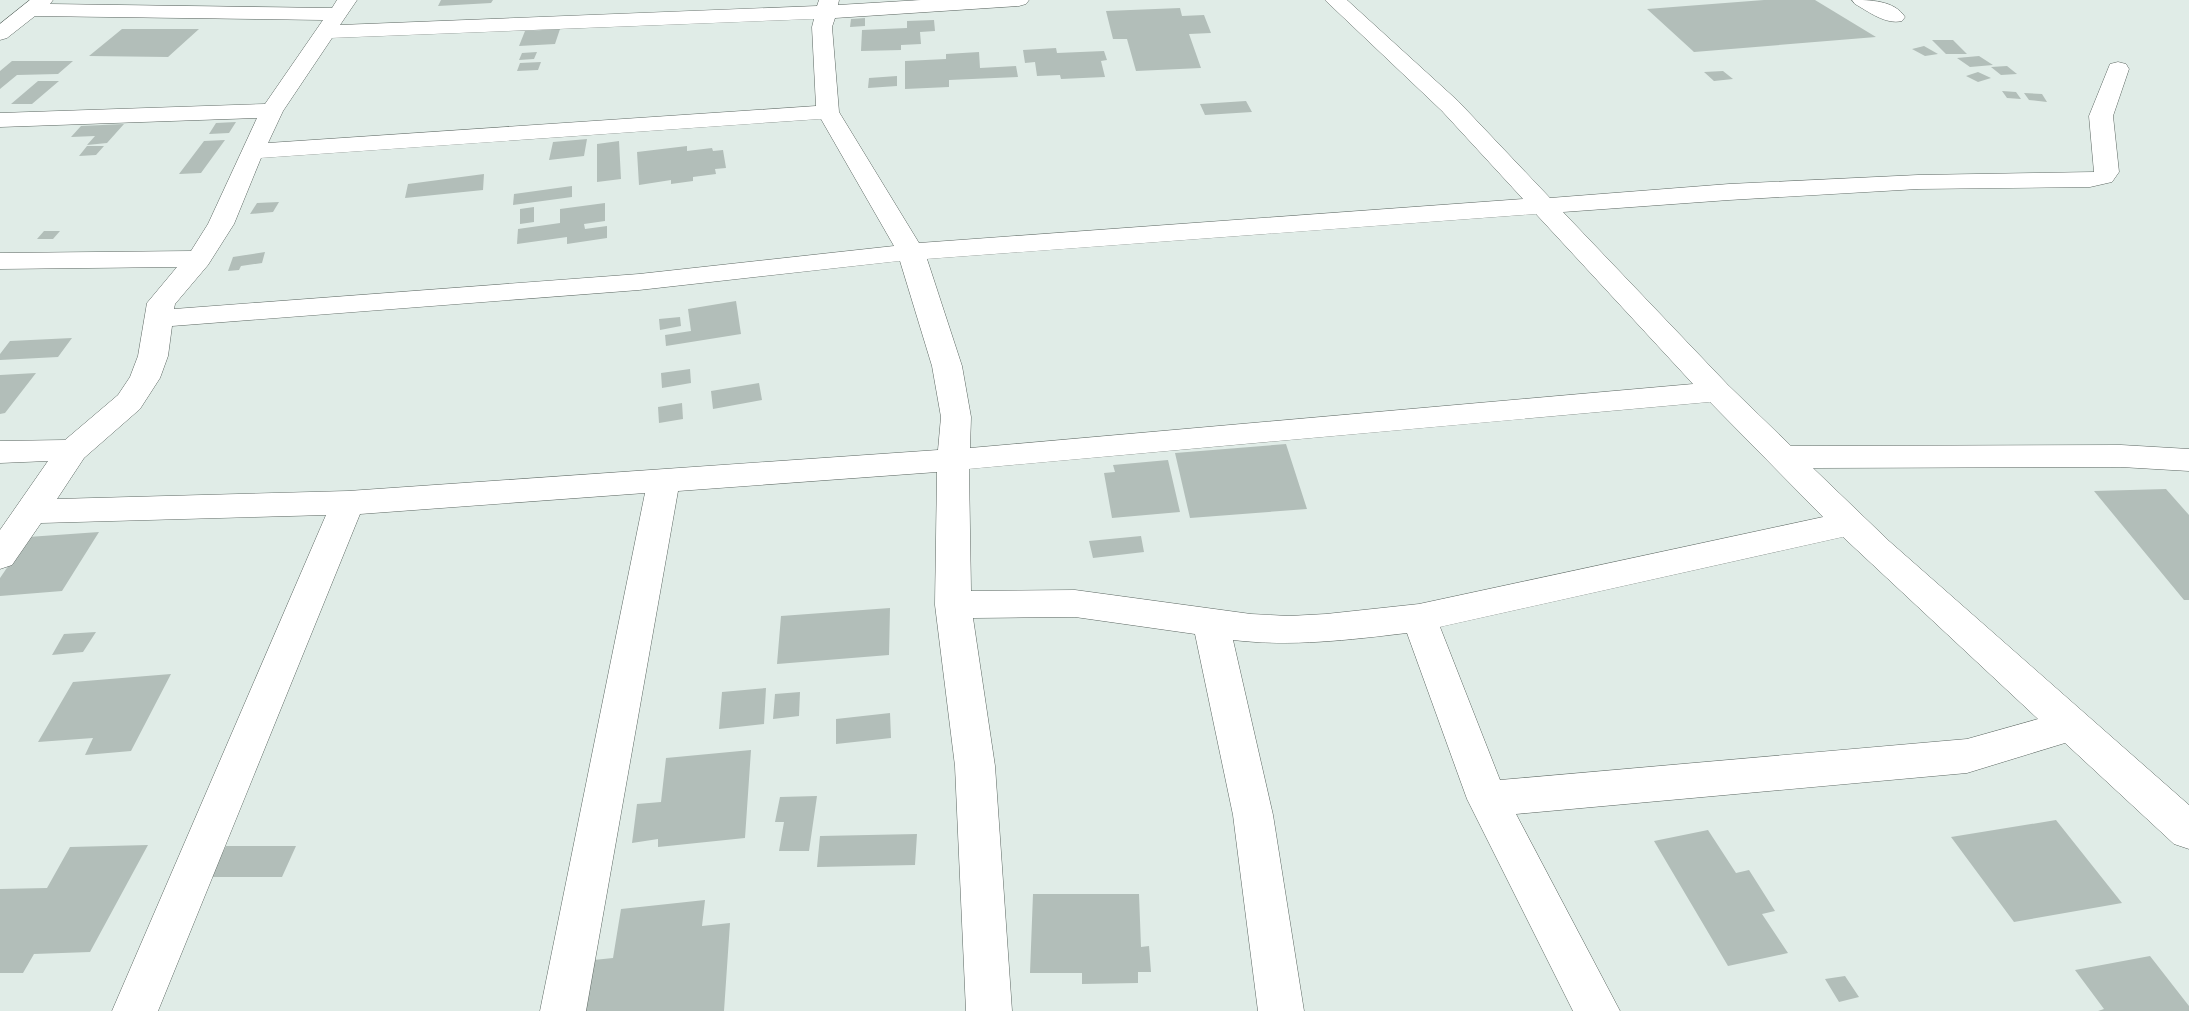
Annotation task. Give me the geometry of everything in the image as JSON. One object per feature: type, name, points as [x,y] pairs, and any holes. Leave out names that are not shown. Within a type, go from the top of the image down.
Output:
[{"type":"street","points":[[0,34],[36,5],[337,15],[1019,0]]},
{"type":"street","points":[[1335,0],[1450,106],[1717,392],[1850,523],[2189,831]]},
{"type":"street","points":[[1862,0],[1895,17]]},
{"type":"street","points":[[827,6],[822,27],[828,112],[911,252],[947,366],[956,417],[953,460],[953,605],[975,766],[989,1011]]},
{"type":"street","points":[[0,556],[73,450],[129,402],[145,378],[153,356],[161,303],[170,289],[199,259],[221,224],[272,111],[337,15]]},
{"type":"street","points":[[157,319],[639,282],[911,252],[1729,192],[1918,182],[2097,178],[2103,177],[2107,172],[2101,116],[2118,69]]},
{"type":"street","points":[[0,120],[272,111]]},
{"type":"street","points":[[252,151],[828,112]]},
{"type":"street","points":[[0,261],[199,259]]},
{"type":"street","points":[[32,511],[348,503],[953,460],[1717,392]]},
{"type":"street","points":[[0,452],[73,450]]},
{"type":"street","points":[[1784,457],[2121,456],[2189,460]]},
{"type":"street","points":[[562,1011],[664,480]]},
{"type":"street","points":[[135,1011],[348,503]]},
{"type":"street","points":[[953,605],[1046,602],[1116,608],[1211,624],[1304,630],[1419,618],[1850,523]]},
{"type":"street","points":[[1419,618],[1487,799],[1597,1011]]},
{"type":"street","points":[[1211,624],[1253,815],[1281,1011]]},
{"type":"street","points":[[1487,799],[1967,756],[2072,725]]},
{"type":"building","points":[[441,0],[493,0],[491,3],[438,6]]},
{"type":"building","points":[[1764,0],[1815,0],[1876,37],[1694,52],[1647,9]]},
{"type":"building","points":[[1180,8],[1182,16],[1204,15],[1211,33],[1189,34],[1201,68],[1136,71],[1127,39],[1113,39],[1106,11]]},
{"type":"building","points":[[865,18],[865,26],[850,27],[851,19]]},
{"type":"building","points":[[934,20],[935,31],[920,32],[921,44],[901,45],[901,50],[861,51],[862,30],[907,28],[907,21]]},
{"type":"building","points":[[122,29],[199,29],[168,57],[89,56]]},
{"type":"building","points":[[560,29],[555,44],[519,46],[525,31]]},
{"type":"building","points":[[1932,40],[1953,40],[1967,54],[1946,54]]},
{"type":"building","points":[[1924,46],[1938,54],[1925,56],[1912,49]]},
{"type":"building","points":[[1056,48],[1057,53],[1104,51],[1107,60],[1101,61],[1105,77],[1061,79],[1060,75],[1037,76],[1035,62],[1025,63],[1023,50]]},
{"type":"building","points":[[537,52],[534,59],[519,60],[522,53]]},
{"type":"building","points":[[979,52],[980,68],[1016,66],[1018,77],[949,80],[949,87],[905,89],[905,61],[946,59],[946,54]]},
{"type":"building","points":[[1979,56],[1993,65],[1970,67],[1957,58]]},
{"type":"building","points":[[12,61],[73,61],[58,74],[17,75],[0,89],[0,71]]},
{"type":"building","points":[[541,62],[538,70],[517,71],[520,63]]},
{"type":"building","points":[[2007,66],[2017,74],[2001,75],[1991,67]]},
{"type":"building","points":[[1723,71],[1733,79],[1714,81],[1704,72]]},
{"type":"building","points":[[1978,72],[1991,78],[1978,82],[1966,76]]},
{"type":"building","points":[[897,76],[897,86],[868,88],[869,78]]},
{"type":"building","points":[[38,81],[59,81],[32,104],[11,104]]},
{"type":"building","points":[[2002,91],[2016,92],[2021,99],[2007,98]]},
{"type":"building","points":[[2024,93],[2042,94],[2047,102],[2029,100]]},
{"type":"building","points":[[1246,101],[1252,112],[1205,115],[1200,104]]},
{"type":"building","points":[[236,122],[229,133],[209,134],[216,123]]},
{"type":"building","points":[[124,124],[107,143],[87,145],[95,136],[71,137],[81,126]]},
{"type":"building","points":[[587,139],[584,156],[549,160],[553,142]]},
{"type":"building","points":[[225,140],[201,173],[179,174],[204,141]]},
{"type":"building","points":[[619,141],[621,179],[597,182],[597,144]]},
{"type":"building","points":[[87,146],[104,146],[96,155],[79,156]]},
{"type":"building","points":[[687,146],[687,151],[712,148],[713,151],[723,150],[726,168],[715,169],[716,174],[693,177],[693,181],[671,184],[671,180],[639,185],[637,152]]},
{"type":"building","points":[[484,174],[483,190],[405,198],[408,184]]},
{"type":"building","points":[[572,186],[572,197],[513,205],[514,194]]},
{"type":"building","points":[[279,202],[273,212],[250,214],[257,203]]},
{"type":"building","points":[[605,203],[605,221],[584,224],[585,229],[607,226],[607,238],[567,244],[567,237],[517,244],[518,229],[560,223],[560,209]]},
{"type":"building","points":[[534,207],[534,222],[520,224],[520,209]]},
{"type":"building","points":[[44,231],[60,231],[53,239],[37,239]]},
{"type":"building","points":[[265,252],[262,263],[241,266],[239,270],[228,271],[233,257]]},
{"type":"building","points":[[736,301],[741,334],[666,346],[665,335],[691,331],[688,309]]},
{"type":"building","points":[[680,317],[681,326],[660,330],[659,319]]},
{"type":"building","points":[[72,338],[58,357],[0,360],[0,354],[10,341]]},
{"type":"building","points":[[690,369],[691,383],[662,388],[661,373]]},
{"type":"building","points":[[36,373],[5,413],[0,414],[0,375]]},
{"type":"building","points":[[759,383],[762,400],[713,409],[711,391]]},
{"type":"building","points":[[682,403],[683,419],[659,423],[658,407]]},
{"type":"building","points":[[1286,444],[1307,509],[1190,518],[1175,453]]},
{"type":"building","points":[[1168,460],[1180,512],[1112,518],[1104,473],[1115,472],[1113,465]]},
{"type":"building","points":[[2166,489],[2189,515],[2189,600],[2184,600],[2094,491]]},
{"type":"building","points":[[99,532],[62,591],[0,596],[0,578],[28,537]]},
{"type":"building","points":[[1141,536],[1144,552],[1093,558],[1089,541]]},
{"type":"building","points":[[890,608],[889,655],[777,664],[781,616]]},
{"type":"building","points":[[96,632],[83,652],[52,655],[64,634]]},
{"type":"building","points":[[171,674],[131,751],[85,755],[93,738],[38,742],[73,682]]},
{"type":"building","points":[[766,688],[764,724],[719,729],[722,692]]},
{"type":"building","points":[[800,692],[799,716],[773,719],[775,694]]},
{"type":"building","points":[[890,713],[891,738],[836,744],[836,719]]},
{"type":"building","points":[[751,750],[745,838],[658,847],[658,839],[632,843],[637,804],[661,802],[666,758]]},
{"type":"building","points":[[817,796],[809,851],[779,851],[784,822],[775,822],[780,797]]},
{"type":"building","points":[[2056,820],[2122,903],[2014,922],[1951,837]]},
{"type":"building","points":[[1708,830],[1736,873],[1749,870],[1775,911],[1762,914],[1788,953],[1728,966],[1654,841]]},
{"type":"building","points":[[917,834],[915,865],[817,867],[820,836]]},
{"type":"building","points":[[148,845],[90,952],[34,954],[23,973],[0,973],[0,889],[47,888],[70,847]]},
{"type":"building","points":[[226,846],[296,846],[282,877],[210,877]]},
{"type":"building","points":[[1033,894],[1139,894],[1141,947],[1149,946],[1151,972],[1138,972],[1138,983],[1082,984],[1082,973],[1030,973]]},
{"type":"building","points":[[705,900],[702,926],[730,923],[724,1011],[576,1011],[584,961],[613,958],[621,909]]},
{"type":"building","points":[[2150,956],[2189,1006],[2189,1011],[2098,1011],[2104,1009],[2075,970]]},
{"type":"building","points":[[1845,976],[1859,997],[1839,1002],[1825,979]]}]
